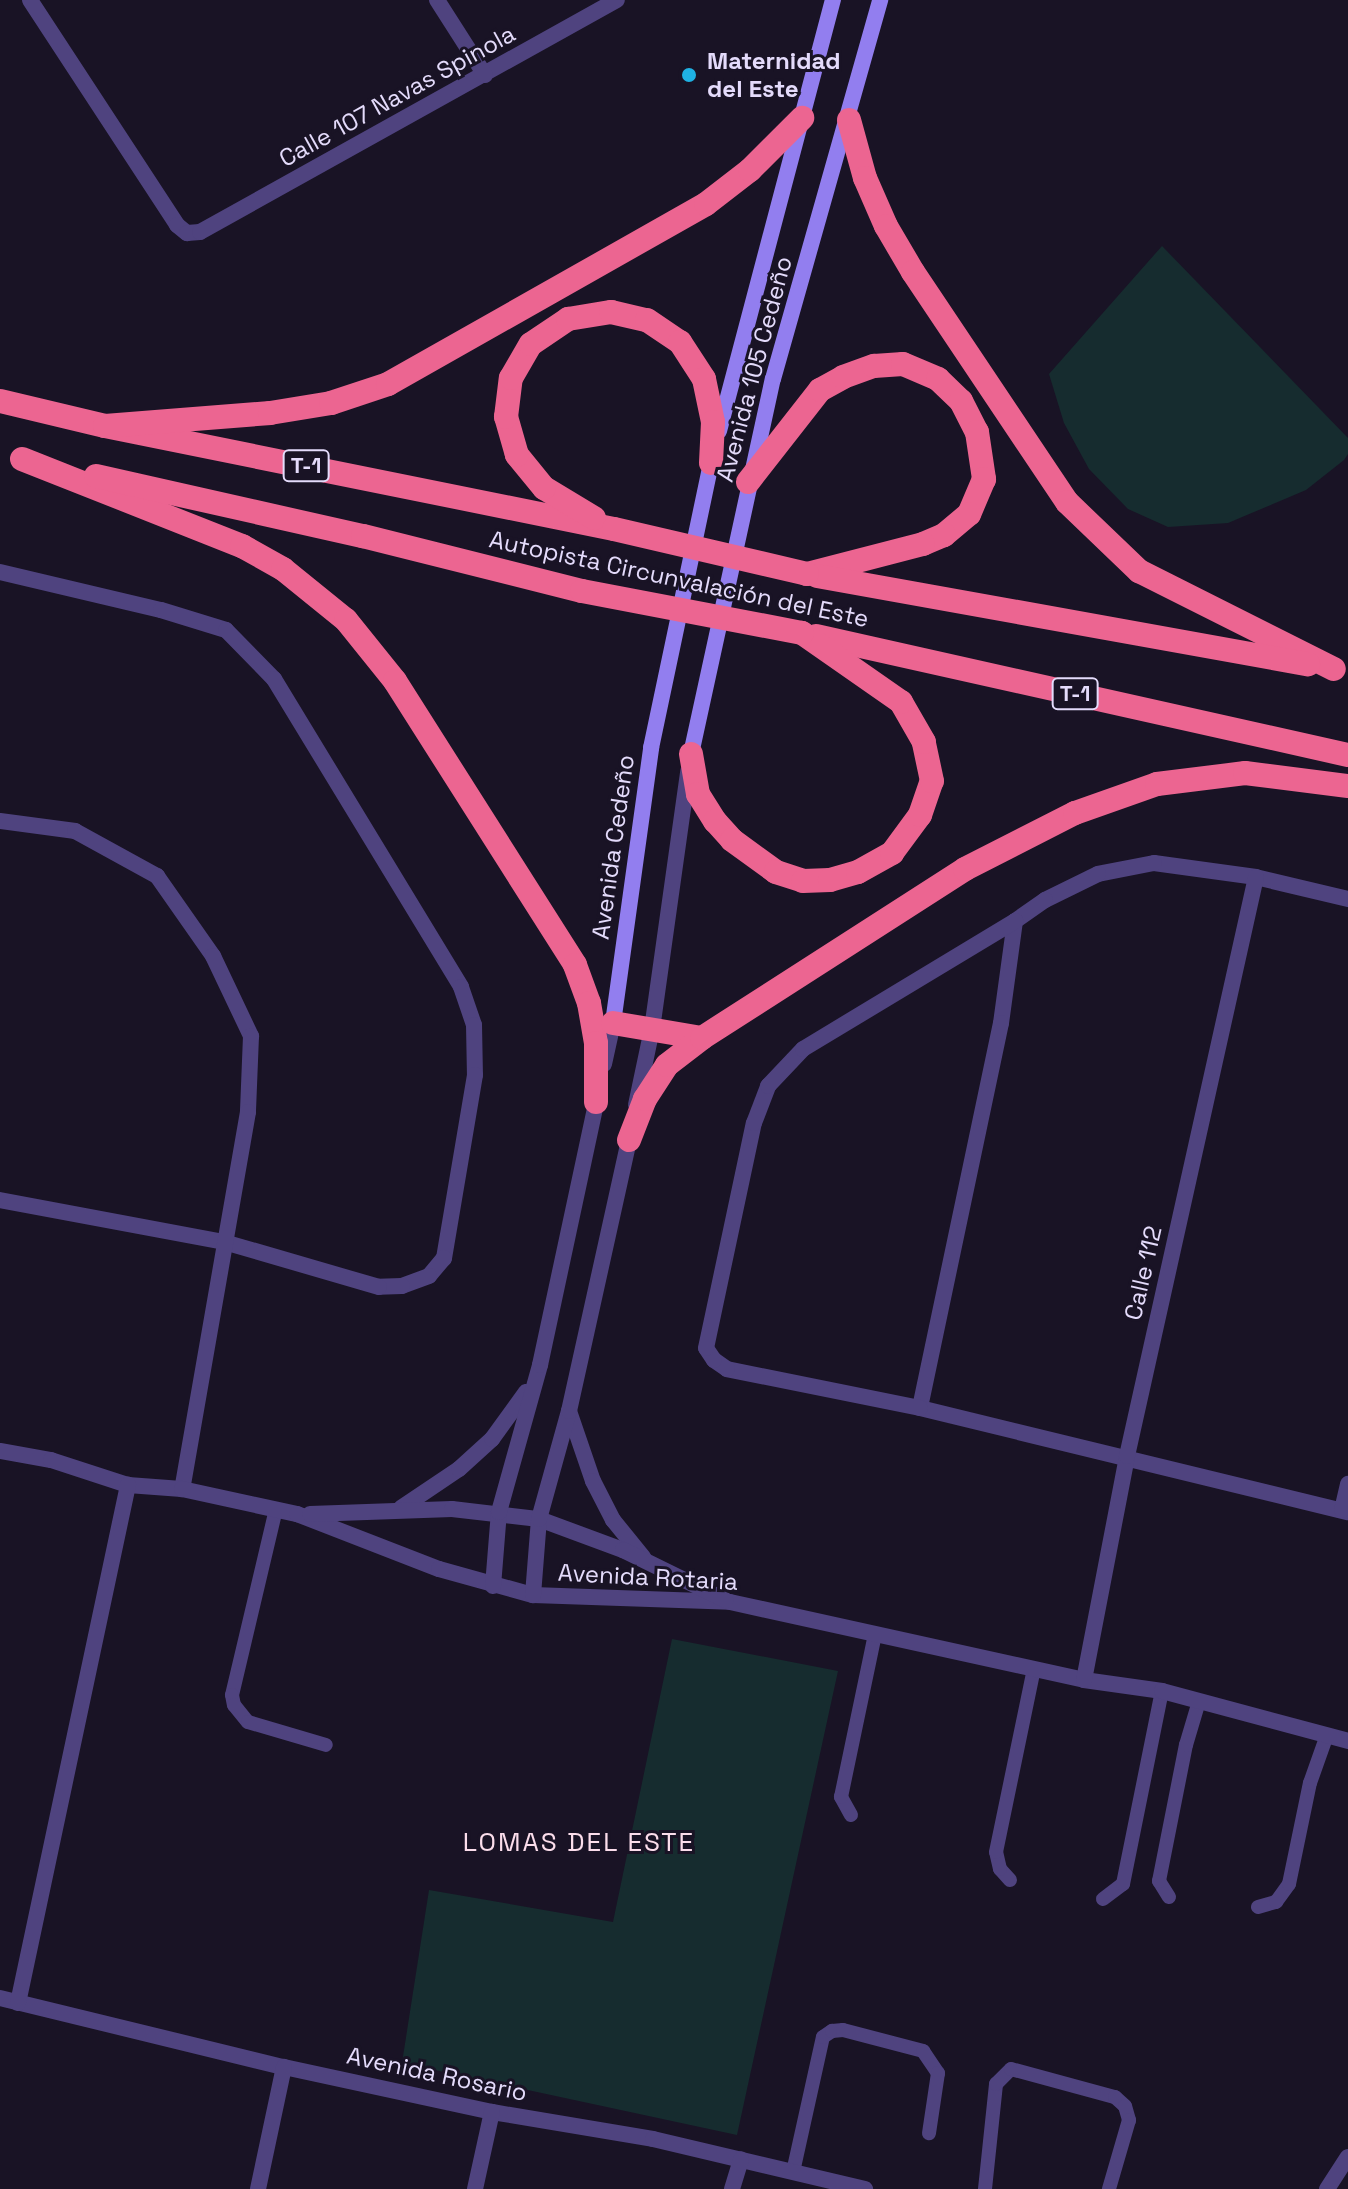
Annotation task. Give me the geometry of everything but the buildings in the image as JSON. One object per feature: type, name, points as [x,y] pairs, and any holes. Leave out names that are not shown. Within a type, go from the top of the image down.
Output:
[{"type":"highway","points":[[105,426],[270,413],[331,403],[388,384],[706,204],[750,170],[802,118]]},
{"type":"highway","points":[[849,120],[865,178],[886,226],[913,272],[1067,502],[1139,571],[1341,671]]},
{"type":"highway","points":[[614,529],[544,488],[517,455],[506,417],[511,378],[531,344],[568,319],[611,312],[647,320],[680,342],[704,379],[713,422],[711,463]]},
{"type":"highway","points":[[748,482],[820,390],[854,373],[874,366],[903,364],[938,379],[961,401],[977,432],[984,479],[969,514],[944,535],[923,544],[807,574]]},
{"type":"highway","name":"Autopista Circunvalación del Este","points":[[0,401],[105,426],[614,529],[807,574],[1341,671]]},
{"type":"highway","points":[[11,457],[242,546],[315,592],[364,640],[395,681],[575,965],[589,1003],[596,1043],[596,1102]]},
{"type":"highway","name":"Autopista Circunvalación del Este","points":[[11,457],[363,536],[582,591],[802,633],[1348,755]]},
{"type":"highway","points":[[691,754],[698,794],[715,821],[732,840],[776,872],[803,881],[830,880],[858,872],[892,853],[920,815],[932,781],[924,742],[901,702],[802,633]]},
{"type":"highway","points":[[629,1140],[645,1099],[667,1065],[702,1038],[965,869],[1075,813],[1157,784],[1245,773],[1348,786]]},
{"type":"highway","points":[[613,1023],[702,1038]]},
{"type":"main road","points":[[802,118],[833,0]]},
{"type":"main road","name":"Avenida 105 Cedeño","points":[[691,754],[748,482],[773,379],[849,120],[880,0]]},
{"type":"main road","name":"Avenida Cedeño","points":[[613,1023],[651,748],[711,463],[802,118]]},
{"type":"street","name":"Calle 107 Navas Spinola","points":[[30,0],[177,225],[187,233],[200,232],[617,0]]},
{"type":"street","points":[[437,0],[485,75]]},
{"type":"street","points":[[0,572],[161,610],[226,630],[274,679],[461,987],[474,1025],[475,1075],[444,1258],[429,1276],[402,1286],[379,1287],[224,1242],[0,1200]]},
{"type":"street","points":[[533,1595],[539,1519],[569,1411],[652,1029],[691,754]]},
{"type":"street","points":[[0,821],[75,831],[157,876],[213,956],[251,1036],[248,1112],[182,1489]]},
{"type":"street","points":[[1348,899],[1256,877],[1154,863],[1098,874],[1045,900],[803,1049],[768,1086],[754,1123],[706,1348],[714,1360],[727,1369],[920,1408],[1345,1511],[1348,1484]]},
{"type":"street","name":"Calle 112","points":[[1084,1680],[1127,1456],[1256,877]]},
{"type":"street","points":[[920,1408],[1001,1023],[1015,921]]},
{"type":"street","name":"Avenida Cedeño","points":[[493,1586],[499,1512],[540,1365],[613,1023]]},
{"type":"street","points":[[400,1509],[459,1469],[492,1439],[519,1404],[540,1365]]},
{"type":"street","points":[[569,1411],[593,1481],[613,1520],[647,1561]]},
{"type":"street","name":"Avenida Rotaria","points":[[0,1451],[51,1460],[128,1485],[182,1489],[297,1514],[493,1586],[533,1595],[730,1602],[1084,1680],[1162,1691],[1348,1741]]},
{"type":"street","points":[[18,2003],[128,1485]]},
{"type":"street","points":[[297,1514],[400,1509],[499,1512],[539,1519],[647,1561],[730,1602]]},
{"type":"street","name":"Avenida Rosario","points":[[0,1998],[284,2067],[492,2112],[653,2139],[865,2189]]},
{"type":"street","points":[[258,2189],[284,2067]]},
{"type":"street","points":[[475,2189],[492,2112]]},
{"type":"street","points":[[1327,2189],[1348,2157]]},
{"type":"street","points":[[732,2189],[741,2159]]},
{"type":"lane","points":[[276,1509],[232,1695],[234,1705],[248,1722],[326,1745]]},
{"type":"lane","points":[[851,1815],[841,1797],[875,1634]]},
{"type":"lane","points":[[1010,1880],[1000,1869],[996,1852],[1034,1669]]},
{"type":"lane","points":[[1103,1899],[1123,1884],[1162,1691]]},
{"type":"lane","points":[[1169,1897],[1159,1881],[1186,1745],[1199,1701]]},
{"type":"lane","points":[[1258,1907],[1276,1902],[1289,1884],[1310,1783],[1327,1735]]},
{"type":"lane","points":[[793,2172],[823,2037],[832,2031],[843,2030],[923,2051],[938,2073],[929,2133]]},
{"type":"lane","points":[[985,2189],[996,2084],[1011,2069],[1115,2097],[1125,2106],[1129,2120],[1109,2189]]},
{"type":"green space","points":[[1162,246],[1348,438],[1348,454],[1344,460],[1306,490],[1228,523],[1168,527],[1128,509],[1089,469],[1064,423],[1049,374]]},
{"type":"green space","points":[[672,1639],[838,1671],[737,2135],[402,2063],[429,1890],[613,1922]]},
{"type":"place","name":"Maternidad del Este","points":[[689,75]]},
{"type":"district","name":"LOMAS DEL ESTE","points":[[579,1843]]}]
